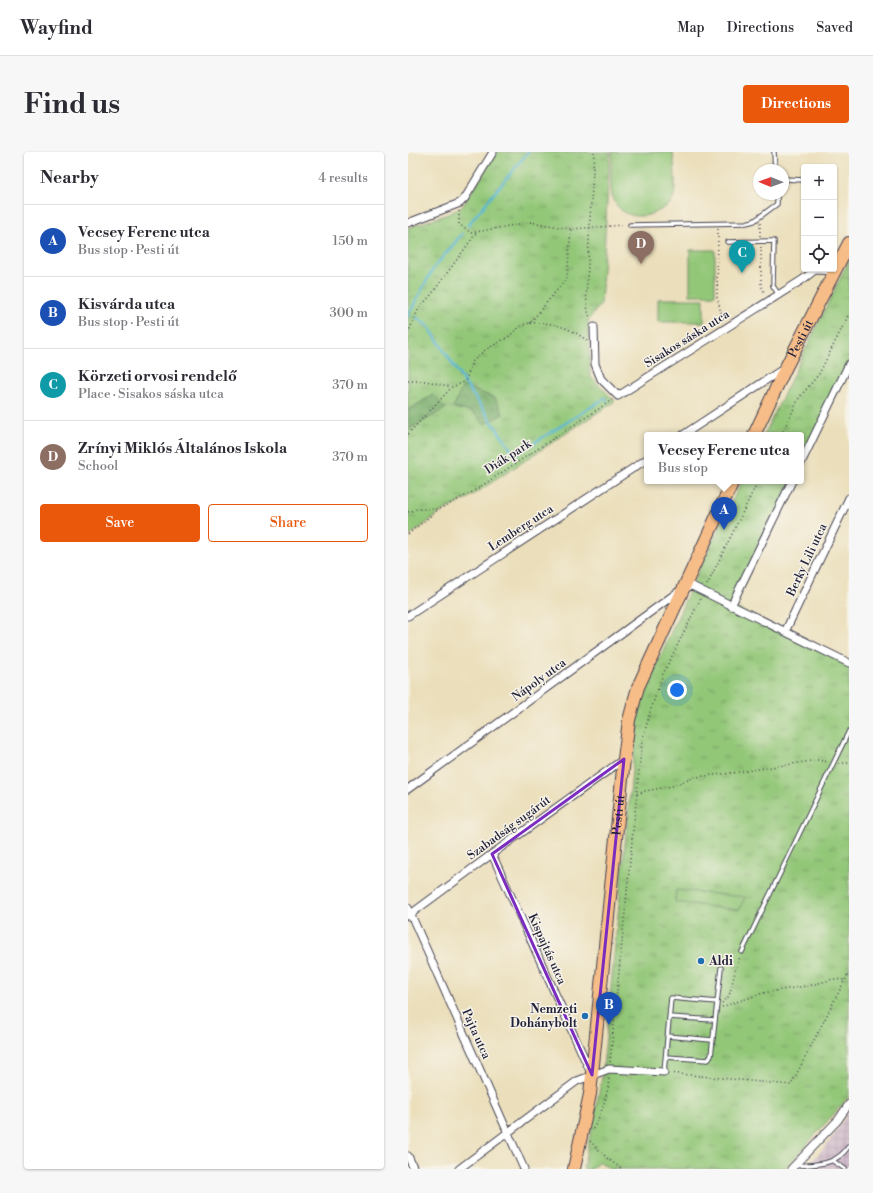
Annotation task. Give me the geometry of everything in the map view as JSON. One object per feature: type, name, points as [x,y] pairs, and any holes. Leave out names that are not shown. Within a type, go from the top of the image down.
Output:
[{"type":"main road","name":"Pesti út","points":[[837,258],[849,243]]},
{"type":"main road","name":"Pesti út","points":[[755,432],[786,367],[826,272]]},
{"type":"main road","name":"Pesti út","points":[[574,1169],[590,1094],[629,720],[638,687],[732,484]]},
{"type":"street","points":[[408,223],[460,203],[465,198],[493,152]]},
{"type":"street","name":"Sisakos sáska utca","points":[[618,396],[779,295],[812,272]]},
{"type":"street","points":[[594,327],[595,364],[600,379],[618,396]]},
{"type":"street","points":[[804,457],[849,364]]},
{"type":"street","points":[[688,432],[786,367]]},
{"type":"street","name":"Lemberg utca","points":[[408,616],[644,461]]},
{"type":"street","points":[[731,606],[791,484]]},
{"type":"street","name":"Berky Lili utca","points":[[785,632],[849,498]]},
{"type":"street","points":[[682,589],[692,586],[849,663]]},
{"type":"street","name":"Nápoly utca","points":[[408,789],[682,589]]},
{"type":"street","name":"Szabadság sugárút","points":[[409,913],[624,759]]},
{"type":"street","name":"Kispajtás utca","points":[[492,854],[592,1075]]},
{"type":"street","name":"Pajta utca","points":[[409,913],[524,1169]]},
{"type":"street","points":[[459,1169],[573,1084],[592,1075],[609,1069],[664,1072]]},
{"type":"street","points":[[793,1167],[838,1120],[849,1104]]},
{"type":"street","points":[[408,1156],[414,1169]]},
{"type":"lane","points":[[774,152],[775,164]]},
{"type":"lane","points":[[789,179],[801,180]]},
{"type":"lane","points":[[630,225],[746,223],[754,221],[760,217],[777,204],[777,200]]},
{"type":"lane","points":[[728,242],[774,242],[773,286],[779,295]]},
{"type":"lane","points":[[742,952],[849,731]]},
{"type":"lane","points":[[666,1057],[708,1060],[711,1056],[721,968]]},
{"type":"lane","points":[[664,1072],[671,998],[717,1002]]},
{"type":"lane","points":[[669,1017],[714,1020]]},
{"type":"lane","points":[[667,1036],[712,1040]]},
{"type":"lane","points":[[793,1167],[833,1161],[843,1155],[849,1146]]},
{"type":"lane","points":[[833,1161],[845,1169]]},
{"type":"path","points":[[594,152],[587,288],[589,315],[594,327]]},
{"type":"path","points":[[460,203],[459,224],[471,233],[530,222],[571,229],[630,225]]},
{"type":"path","points":[[760,217],[761,286],[769,301]]},
{"type":"path","points":[[718,224],[717,297],[725,328]]},
{"type":"path","points":[[530,323],[567,278],[571,229]]},
{"type":"path","points":[[408,333],[419,308],[431,295],[477,232]]},
{"type":"path","points":[[782,432],[799,398],[818,374],[849,314]]},
{"type":"path","points":[[408,434],[452,387],[466,380],[472,362],[485,350],[508,337],[522,325],[540,322],[561,327],[581,335],[595,348]]},
{"type":"path","points":[[408,381],[426,381],[452,387]]},
{"type":"path","name":"Diák park","points":[[408,534],[439,509],[469,494],[618,396]]},
{"type":"path","points":[[591,1134],[603,1111],[608,1086],[642,741],[663,674],[757,484]]},
{"type":"path","points":[[408,512],[417,509],[439,509]]},
{"type":"path","points":[[637,794],[672,786],[695,777],[818,760],[849,763]]},
{"type":"path","points":[[722,1003],[729,996],[736,968],[742,952]]},
{"type":"path","points":[[664,1072],[791,1084],[849,972]]},
{"type":"path","points":[[722,1007],[763,993],[833,980],[845,980]]},
{"type":"path","points":[[588,1139],[608,1159],[622,1169]]},
{"type":"highlighted area","points":[[624,759],[592,1075],[492,854]]},
{"type":"shaded area","points":[[849,1111],[849,1169],[804,1169],[827,1145]]},
{"type":"green space","points":[[497,152],[610,152],[601,304],[588,320],[590,376],[615,401],[468,498],[441,512],[408,537],[408,430],[446,408],[433,395],[408,410],[408,228],[448,214],[462,207]],"holes":[[[472,412],[503,414],[484,424]]]},
{"type":"green space","points":[[612,152],[673,152],[675,188],[673,199],[669,205],[649,215],[636,216],[623,212],[614,201],[611,191]]},
{"type":"green space","points":[[690,250],[715,250],[715,295],[690,295]]},
{"type":"green space","points":[[849,260],[849,364],[804,457],[804,432],[765,432]]},
{"type":"green space","points":[[658,299],[704,299],[704,322],[658,322]]},
{"type":"green space","points":[[463,386],[495,398],[503,414],[484,424],[472,412],[453,408]]},
{"type":"green space","points":[[433,395],[446,408],[408,430],[408,410]]},
{"type":"green space","points":[[741,484],[791,484],[732,606],[849,663],[849,1097],[783,1169],[610,1169],[599,1161],[592,1169],[583,1169],[602,1078],[637,721],[645,691],[697,574]]},
{"type":"green space","points":[[676,890],[745,897],[739,910],[675,902]]},
{"type":"waterway","points":[[468,225],[528,152]]},
{"type":"waterway","points":[[408,316],[433,269],[462,234]]},
{"type":"waterway","points":[[416,317],[429,327],[464,382],[515,455],[605,398],[607,401]]},
{"type":"place","name":"Zrínyi Miklós Általános Iskola","points":[[641,264]]},
{"type":"place","name":"Körzeti orvosi rendelő","points":[[742,273]]},
{"type":"place","name":"Vecsey Ferenc utca","points":[[724,530]]},
{"type":"place","name":"Aldi","points":[[701,961]]},
{"type":"place","name":"Nemzeti Dohánybolt","points":[[585,1016]]},
{"type":"place","name":"Kisvárda utca","points":[[609,1025]]}]
